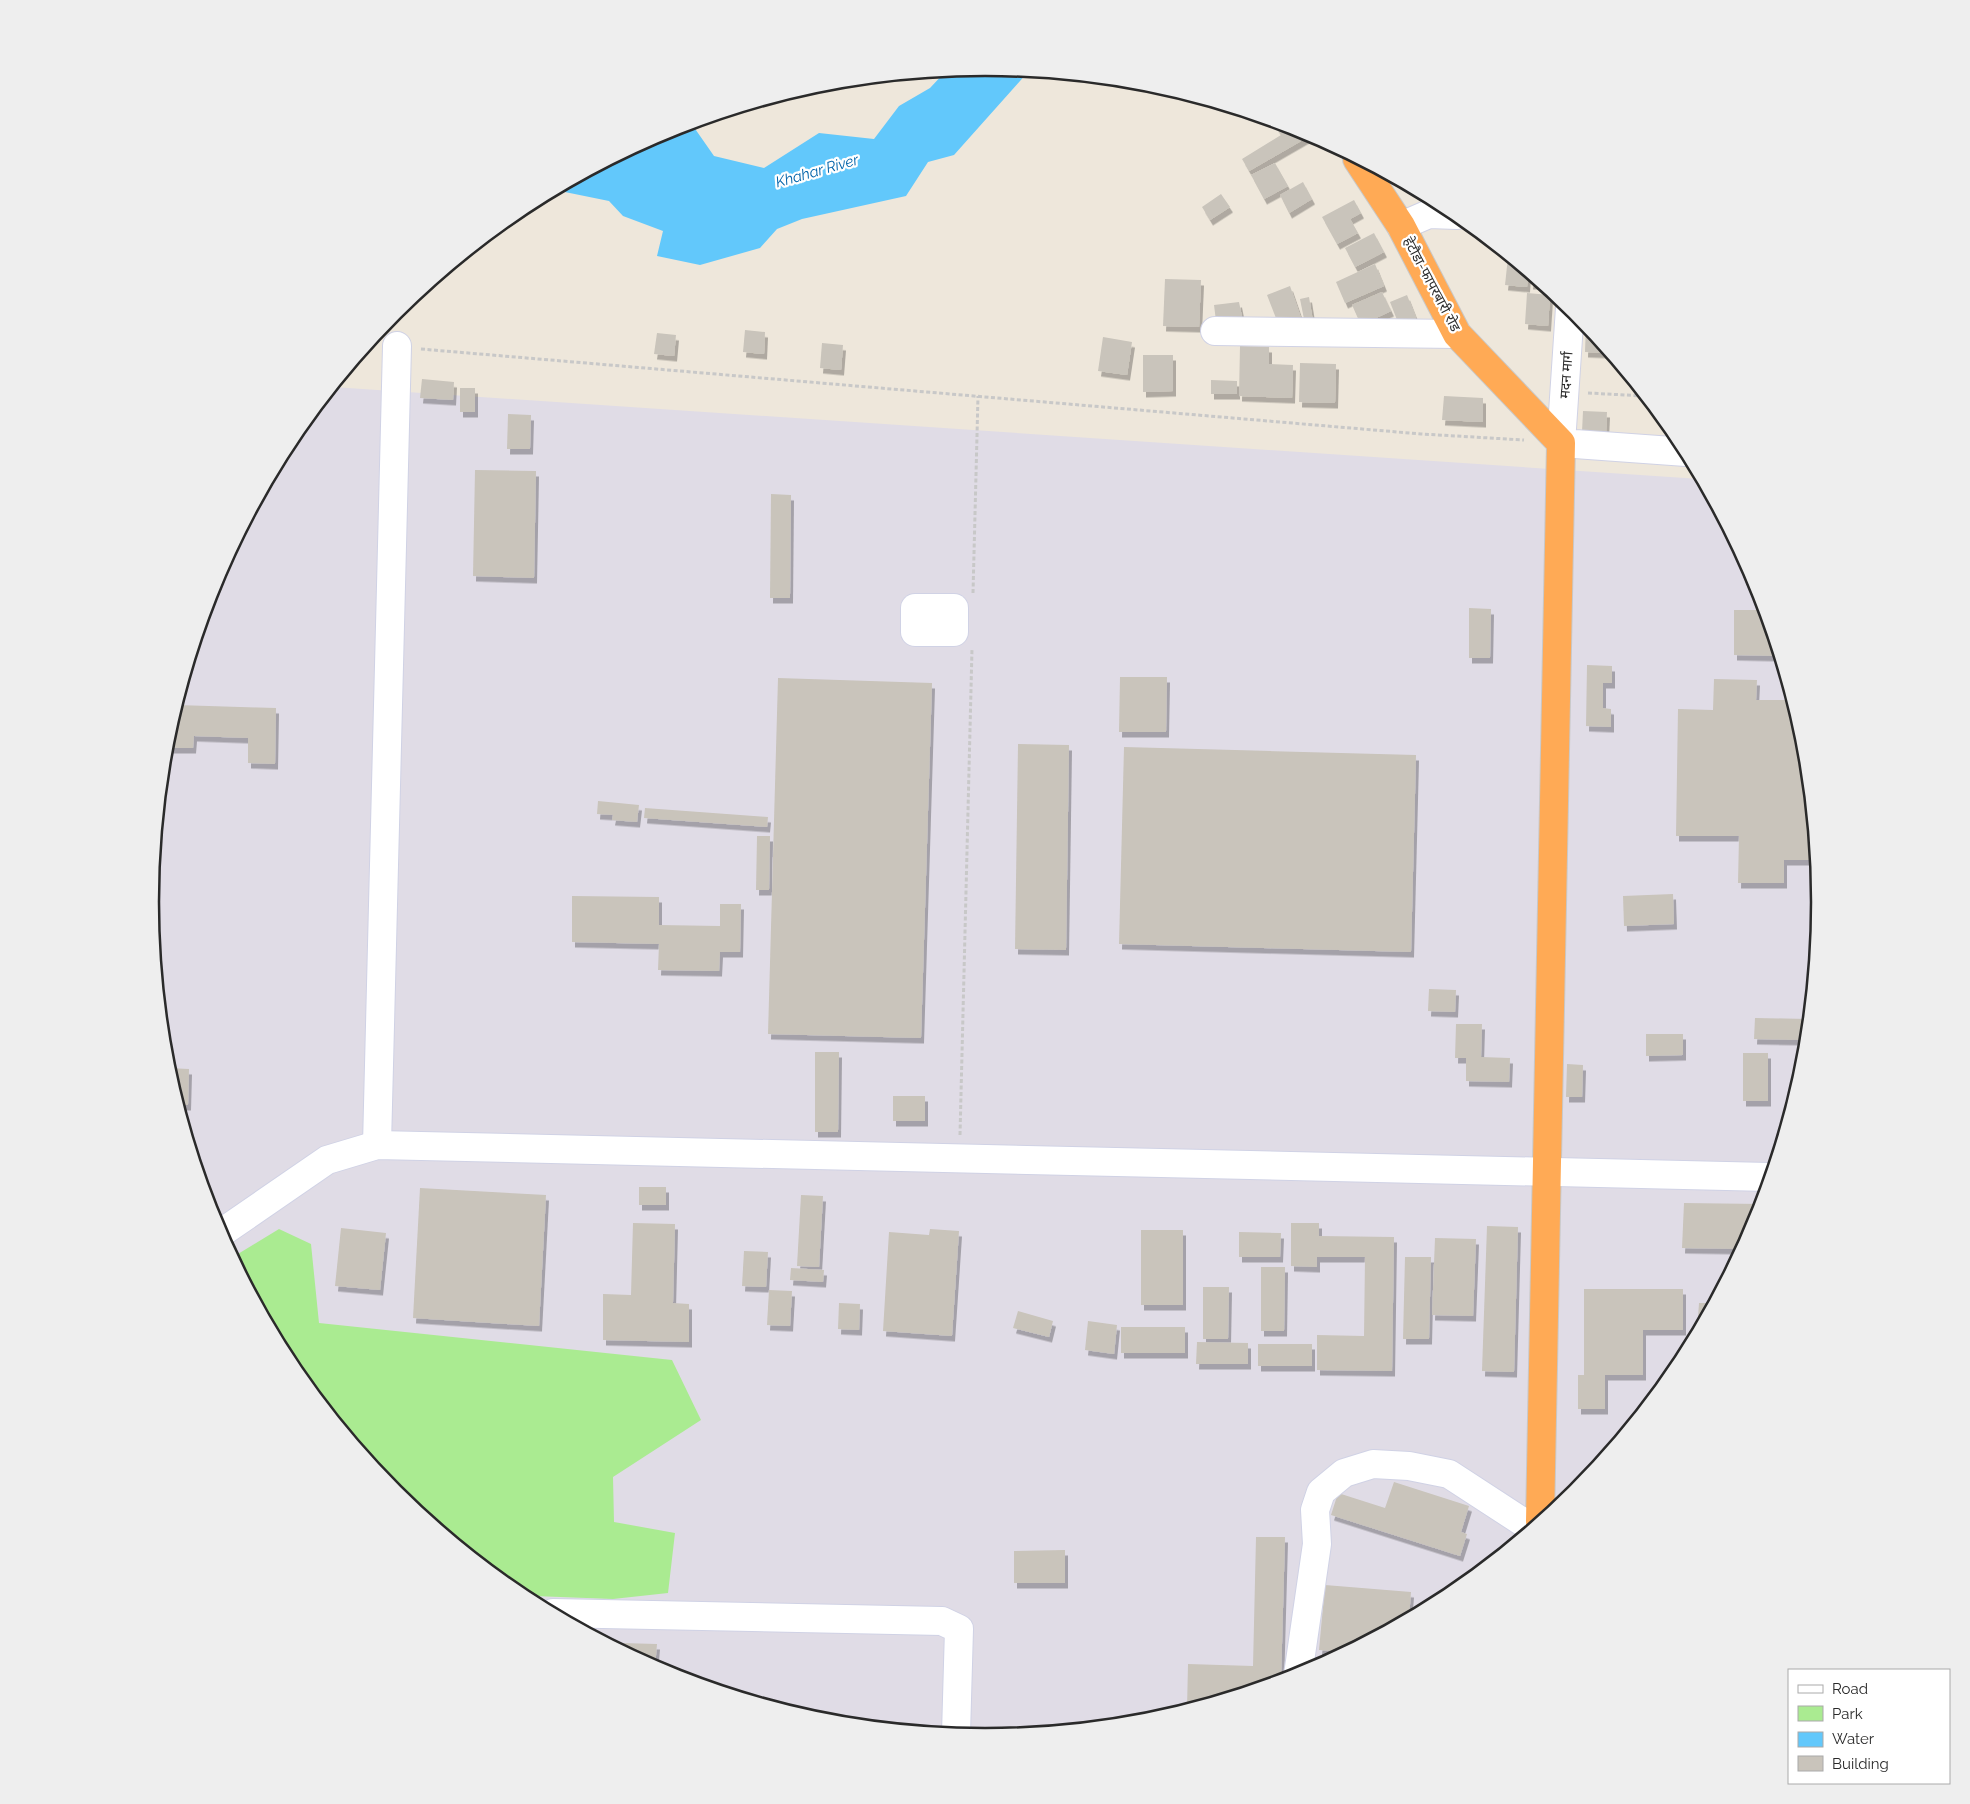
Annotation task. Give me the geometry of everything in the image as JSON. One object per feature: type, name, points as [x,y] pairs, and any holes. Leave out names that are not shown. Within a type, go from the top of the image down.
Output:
[{"type":"highway","name":"हेटौडा-फापरबारी रोड","points":[[1363,168],[1401,226],[1457,334],[1561,442]]},
{"type":"highway","points":[[1540,1513],[1561,442]]},
{"type":"street","points":[[1401,226],[1430,206]]},
{"type":"street","name":"मदन मार्ग","points":[[1561,442],[1569,318]]},
{"type":"street","points":[[1215,331],[1457,334]]},
{"type":"street","points":[[377,1145],[396,346]]},
{"type":"street","points":[[1561,442],[1677,451]]},
{"type":"street","points":[[227,1228],[327,1160],[377,1145],[1763,1177]]},
{"type":"street","points":[[1299,1666],[1317,1544],[1315,1510],[1322,1492],[1344,1473],[1373,1464],[1409,1466],[1449,1474],[1527,1525]]},
{"type":"street","points":[[566,1613],[942,1621],[959,1629],[956,1727]]},
{"type":"path","points":[[396,346],[1421,434],[1561,442]]},
{"type":"path","points":[[1564,392],[1637,396]]},
{"type":"path","points":[[973,594],[978,396]]},
{"type":"path","points":[[960,1158],[972,643]]},
{"type":"shaded area","points":[[340,387],[1694,479],[1726,537],[1748,586],[1783,688],[1804,794],[1811,902],[1809,956],[1804,1010],[1783,1116],[1748,1218],[1726,1267],[1700,1315],[1672,1361],[1640,1405],[1569,1486],[1529,1523],[1488,1557],[1444,1589],[1398,1617],[1350,1643],[1301,1665],[1250,1684],[1199,1700],[1093,1721],[985,1728],[931,1726],[877,1721],[771,1700],[669,1665],[620,1643],[526,1589],[482,1557],[401,1486],[364,1446],[330,1405],[298,1361],[270,1315],[244,1267],[222,1218],[203,1167],[187,1116],[166,1010],[159,902],[161,848],[166,794],[187,688],[222,586],[244,537],[298,443]]},
{"type":"green space","points":[[279,1229],[311,1244],[319,1323],[672,1360],[701,1420],[613,1477],[614,1522],[675,1533],[668,1593],[613,1599],[538,1596],[482,1557],[401,1486],[330,1405],[298,1361],[270,1315],[238,1254]]},
{"type":"water","name":"Khahar River","points":[[985,76],[1023,77],[954,155],[928,162],[906,196],[802,219],[777,229],[760,248],[700,265],[657,256],[663,231],[623,216],[609,201],[564,192],[620,161],[695,129],[714,156],[764,168],[819,133],[874,139],[899,106],[930,88],[940,78]]},
{"type":"building","points":[[1278,131],[1303,140],[1249,171],[1242,159],[1281,135]]},
{"type":"building","points":[[1275,163],[1288,186],[1264,199],[1251,175]]},
{"type":"building","points":[[1303,182],[1312,199],[1289,213],[1280,195]]},
{"type":"building","points":[[1221,194],[1230,207],[1210,220],[1202,207]]},
{"type":"building","points":[[1354,200],[1361,213],[1350,219],[1358,233],[1337,244],[1322,217]]},
{"type":"building","points":[[1374,233],[1384,252],[1355,267],[1345,248]]},
{"type":"building","points":[[1507,263],[1528,280],[1527,287],[1505,285]]},
{"type":"building","points":[[1375,264],[1384,286],[1345,303],[1336,282]]},
{"type":"building","points":[[1165,279],[1201,280],[1199,327],[1163,326]]},
{"type":"building","points":[[1290,286],[1301,318],[1279,326],[1267,295]]},
{"type":"building","points":[[1382,292],[1391,311],[1361,325],[1352,305]]},
{"type":"building","points":[[1527,293],[1544,294],[1550,300],[1548,326],[1525,324]]},
{"type":"building","points":[[1407,295],[1416,318],[1399,325],[1390,302]]},
{"type":"building","points":[[1309,297],[1313,322],[1305,324],[1300,299]]},
{"type":"building","points":[[1239,302],[1242,317],[1216,321],[1214,305]]},
{"type":"building","points":[[745,330],[765,332],[764,354],[743,352]]},
{"type":"building","points":[[657,333],[676,335],[674,356],[654,354]]},
{"type":"building","points":[[1586,336],[1601,353],[1585,352]]},
{"type":"building","points":[[1103,337],[1132,342],[1127,375],[1098,371]]},
{"type":"building","points":[[822,343],[843,345],[841,370],[820,368]]},
{"type":"building","points":[[1240,346],[1269,347],[1269,364],[1293,365],[1292,398],[1239,396]]},
{"type":"building","points":[[1143,355],[1173,355],[1173,391],[1143,392]]},
{"type":"building","points":[[1300,363],[1336,364],[1335,403],[1299,402]]},
{"type":"building","points":[[422,379],[454,382],[453,400],[420,398]]},
{"type":"building","points":[[1211,380],[1237,381],[1237,394],[1211,394]]},
{"type":"building","points":[[460,388],[475,388],[475,412],[460,412]]},
{"type":"building","points":[[1444,396],[1483,398],[1483,422],[1442,420]]},
{"type":"building","points":[[1583,411],[1607,412],[1606,433],[1582,432]]},
{"type":"building","points":[[508,414],[531,415],[530,449],[507,449]]},
{"type":"building","points":[[475,470],[536,471],[534,578],[473,576]]},
{"type":"building","points":[[771,494],[791,495],[790,598],[770,598]]},
{"type":"building","points":[[1469,608],[1491,609],[1490,658],[1469,658]]},
{"type":"building","points":[[1734,610],[1757,610],[1773,656],[1734,655]]},
{"type":"building","points":[[1587,665],[1612,666],[1612,683],[1603,683],[1603,708],[1611,709],[1611,727],[1586,726]]},
{"type":"building","points":[[1120,677],[1167,677],[1166,732],[1119,732]]},
{"type":"building","points":[[778,678],[932,683],[921,1038],[768,1034]]},
{"type":"building","points":[[1714,679],[1757,680],[1756,700],[1786,700],[1804,794],[1809,860],[1784,860],[1784,883],[1738,883],[1739,836],[1676,836],[1678,709],[1713,710]]},
{"type":"building","points":[[183,705],[276,708],[275,764],[248,763],[248,738],[194,736],[193,748],[174,748]]},
{"type":"building","points":[[1018,744],[1069,745],[1066,950],[1015,949]]},
{"type":"building","points":[[1124,747],[1416,755],[1411,952],[1119,944]]},
{"type":"building","points":[[598,801],[639,805],[637,822],[612,820],[613,815],[597,814]]},
{"type":"building","points":[[645,808],[768,817],[767,827],[644,818]]},
{"type":"building","points":[[757,836],[770,836],[769,890],[756,890]]},
{"type":"building","points":[[1673,894],[1674,924],[1624,926],[1623,896]]},
{"type":"building","points":[[572,896],[659,897],[659,925],[720,926],[720,904],[741,904],[740,952],[720,952],[719,971],[658,970],[659,944],[572,942]]},
{"type":"building","points":[[1429,989],[1456,990],[1455,1012],[1428,1011]]},
{"type":"building","points":[[1755,1018],[1802,1019],[1799,1040],[1754,1039]]},
{"type":"building","points":[[1456,1024],[1482,1024],[1481,1057],[1510,1058],[1509,1082],[1466,1081],[1466,1058],[1455,1058]]},
{"type":"building","points":[[1646,1034],[1683,1034],[1683,1055],[1646,1056]]},
{"type":"building","points":[[815,1052],[839,1052],[838,1132],[815,1132]]},
{"type":"building","points":[[1743,1053],[1768,1053],[1768,1101],[1743,1101]]},
{"type":"building","points":[[1567,1064],[1583,1065],[1582,1097],[1566,1097]]},
{"type":"building","points":[[176,1068],[189,1069],[188,1105],[185,1105]]},
{"type":"building","points":[[893,1096],[925,1096],[925,1121],[893,1121]]},
{"type":"building","points":[[639,1187],[666,1187],[666,1205],[639,1205]]},
{"type":"building","points":[[420,1188],[546,1195],[539,1326],[413,1318]]},
{"type":"building","points":[[801,1195],[823,1196],[819,1267],[797,1266]]},
{"type":"building","points":[[1684,1203],[1753,1204],[1734,1249],[1682,1248]]},
{"type":"building","points":[[633,1223],[675,1224],[673,1303],[689,1304],[689,1342],[603,1340],[603,1294],[631,1295]]},
{"type":"building","points":[[1291,1223],[1319,1223],[1319,1236],[1394,1237],[1392,1371],[1317,1370],[1317,1335],[1364,1336],[1365,1257],[1317,1257],[1317,1267],[1291,1266]]},
{"type":"building","points":[[1487,1226],[1518,1227],[1514,1372],[1482,1371]]},
{"type":"building","points":[[341,1228],[386,1233],[380,1290],[335,1286]]},
{"type":"building","points":[[930,1229],[959,1231],[952,1336],[883,1331],[889,1232],[929,1235]]},
{"type":"building","points":[[1141,1230],[1183,1230],[1183,1305],[1141,1305]]},
{"type":"building","points":[[1239,1232],[1281,1233],[1280,1257],[1239,1257]]},
{"type":"building","points":[[1435,1238],[1476,1239],[1473,1316],[1432,1315]]},
{"type":"building","points":[[744,1251],[768,1252],[766,1287],[742,1286]]},
{"type":"building","points":[[1405,1257],[1431,1257],[1429,1339],[1403,1339]]},
{"type":"building","points":[[1261,1267],[1285,1267],[1284,1331],[1261,1331]]},
{"type":"building","points":[[791,1268],[824,1270],[823,1282],[790,1280]]},
{"type":"building","points":[[1203,1287],[1229,1287],[1228,1339],[1203,1339]]},
{"type":"building","points":[[1584,1289],[1683,1289],[1683,1330],[1643,1330],[1643,1375],[1605,1375],[1605,1409],[1578,1409],[1578,1375],[1584,1375]]},
{"type":"building","points":[[769,1290],[792,1291],[790,1326],[767,1325]]},
{"type":"building","points":[[839,1303],[860,1304],[859,1330],[838,1329]]},
{"type":"building","points":[[1699,1303],[1706,1303],[1700,1315],[1698,1318]]},
{"type":"building","points":[[1018,1311],[1053,1321],[1049,1337],[1013,1328]]},
{"type":"building","points":[[1088,1321],[1117,1325],[1114,1354],[1085,1350]]},
{"type":"building","points":[[1121,1327],[1185,1327],[1185,1353],[1121,1353]]},
{"type":"building","points":[[1197,1342],[1248,1343],[1248,1364],[1196,1364]]},
{"type":"building","points":[[1258,1344],[1312,1344],[1312,1366],[1258,1366]]},
{"type":"building","points":[[1394,1482],[1469,1506],[1461,1532],[1467,1534],[1460,1556],[1331,1515],[1338,1493],[1385,1508]]},
{"type":"building","points":[[1256,1537],[1285,1537],[1281,1672],[1187,1703],[1188,1664],[1253,1666]]},
{"type":"building","points":[[1065,1550],[1065,1583],[1014,1583],[1014,1551]]},
{"type":"building","points":[[1325,1585],[1411,1592],[1410,1610],[1332,1651],[1319,1650]]},
{"type":"building","points":[[621,1643],[657,1644],[656,1659]]}]
